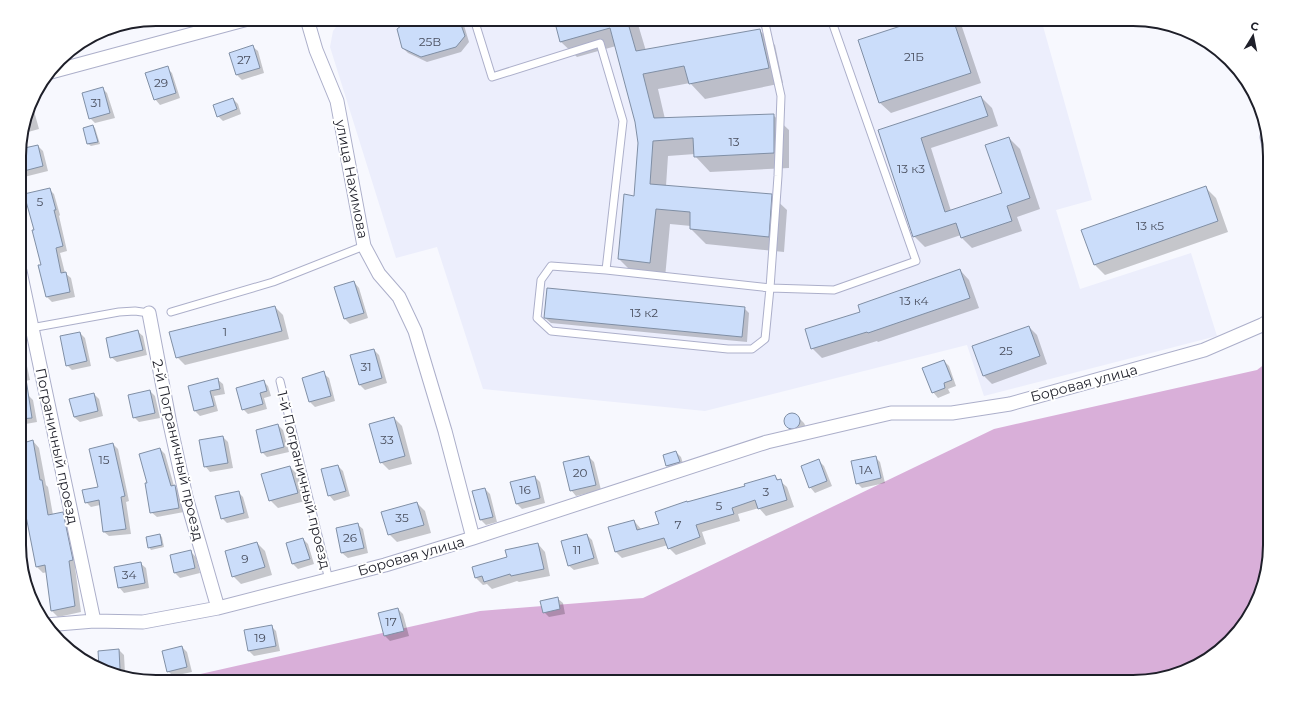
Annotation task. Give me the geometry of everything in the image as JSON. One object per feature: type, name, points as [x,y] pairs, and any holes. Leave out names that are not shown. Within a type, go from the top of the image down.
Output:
[{"type":"street","points":[[58,70],[222,26]]},
{"type":"street","name":"улица Нахимова","points":[[309,26],[316,50],[337,101],[364,246],[379,274],[399,296],[415,331],[445,431],[473,538]]},
{"type":"street","name":"2-й Пограничный проезд","points":[[149,313],[170,424],[186,497],[218,608]]},
{"type":"street","name":"Боровая улица","points":[[53,624],[94,621],[143,622],[218,608],[385,565],[473,538],[767,442],[890,413],[952,413],[1010,404],[1204,350],[1263,324]]},
{"type":"street","name":"Пограничный проезд","points":[[26,330],[94,621]]},
{"type":"lane","points":[[476,26],[492,77],[600,43],[623,121],[606,270]]},
{"type":"lane","points":[[766,26],[781,96],[778,176],[770,288],[765,338],[752,349],[728,349],[552,331],[537,318],[541,280],[551,266],[606,270],[770,288],[834,290],[916,261],[833,26]]},
{"type":"lane","points":[[171,312],[273,282],[364,246]]},
{"type":"lane","points":[[26,330],[119,312],[135,311],[149,313]]},
{"type":"lane","name":"1-й Пограничный проезд","points":[[280,381],[329,580]]},
{"type":"shaded area","points":[[337,26],[1043,26],[1092,200],[1056,210],[1080,289],[1191,253],[1217,336],[984,396],[967,345],[705,411],[483,389],[437,247],[396,258],[330,47],[333,31]]},
{"type":"shaded area","points":[[1263,365],[1263,545],[1259,579],[1250,603],[1231,631],[1219,643],[1191,662],[1159,673],[1142,675],[196,675],[480,611],[643,598],[994,429],[1257,370]]},
{"type":"building","points":[[401,26],[461,26],[465,36],[456,47],[421,57],[402,48],[397,29]]},
{"type":"building","points":[[556,26],[629,26],[636,51],[760,29],[769,68],[689,84],[684,66],[643,74],[654,118],[774,114],[774,153],[694,157],[693,138],[653,141],[650,184],[772,194],[769,237],[690,229],[690,212],[656,209],[650,263],[618,259],[624,194],[634,196],[638,143],[635,122],[610,28],[560,42]]},
{"type":"building","points":[[901,26],[955,26],[971,73],[879,103],[858,40]]},
{"type":"building","points":[[253,45],[260,68],[236,75],[229,53]]},
{"type":"building","points":[[168,66],[176,93],[154,100],[145,73]]},
{"type":"building","points":[[103,87],[110,113],[89,119],[82,93]]},
{"type":"building","points":[[981,96],[988,116],[921,138],[945,212],[1002,193],[985,145],[1009,137],[1030,198],[1007,206],[1012,221],[961,238],[956,223],[913,237],[878,130]]},
{"type":"building","points":[[233,98],[237,109],[217,117],[213,105]]},
{"type":"building","points":[[93,125],[98,142],[87,144],[83,128]]},
{"type":"building","points":[[38,145],[43,166],[26,170],[26,148]]},
{"type":"building","points":[[1206,186],[1218,221],[1094,265],[1081,230]]},
{"type":"building","points":[[50,188],[63,246],[56,248],[61,273],[66,272],[70,292],[46,297],[38,265],[41,265],[32,230],[34,230],[26,201],[26,194]]},
{"type":"building","points":[[960,269],[970,298],[868,333],[867,332],[811,349],[805,329],[860,312],[858,305]]},
{"type":"building","points":[[354,281],[364,313],[344,319],[334,287]]},
{"type":"building","points":[[547,288],[745,307],[742,337],[544,318]]},
{"type":"building","points":[[275,306],[282,331],[176,358],[169,332]]},
{"type":"building","points":[[1029,326],[1040,356],[983,376],[972,346]]},
{"type":"building","points":[[138,330],[143,350],[110,358],[106,338]]},
{"type":"building","points":[[80,332],[87,361],[66,366],[60,336]]},
{"type":"building","points":[[374,349],[382,378],[359,385],[350,355]]},
{"type":"building","points":[[944,360],[952,380],[944,383],[945,388],[932,393],[922,368]]},
{"type":"building","points":[[324,371],[331,396],[309,402],[302,378]]},
{"type":"building","points":[[218,378],[220,389],[210,391],[214,406],[194,411],[188,386]]},
{"type":"building","points":[[26,379],[32,418],[26,418]]},
{"type":"building","points":[[264,380],[267,391],[260,393],[263,404],[242,410],[236,388]]},
{"type":"building","points":[[150,390],[155,413],[133,418],[128,395]]},
{"type":"building","points":[[94,393],[98,411],[74,417],[69,399]]},
{"type":"building","points":[[792,413],[798,415],[800,421],[798,427],[792,429],[786,427],[784,421],[786,415]]},
{"type":"building","points":[[394,417],[405,456],[380,463],[369,424]]},
{"type":"building","points":[[278,424],[284,447],[261,453],[256,430]]},
{"type":"building","points":[[223,436],[228,463],[204,467],[199,440]]},
{"type":"building","points":[[33,440],[48,515],[63,512],[73,560],[69,561],[75,606],[51,611],[45,565],[36,567],[26,516],[26,442]]},
{"type":"building","points":[[113,443],[125,496],[121,497],[126,529],[103,532],[99,500],[85,503],[82,490],[98,487],[89,449]]},
{"type":"building","points":[[160,448],[171,486],[175,485],[179,508],[150,513],[145,483],[147,483],[139,454]]},
{"type":"building","points":[[676,451],[680,462],[666,466],[663,455]]},
{"type":"building","points":[[589,456],[596,485],[570,491],[563,462]]},
{"type":"building","points":[[876,456],[881,478],[856,484],[851,461]]},
{"type":"building","points":[[819,459],[827,481],[809,488],[801,466]]},
{"type":"building","points":[[338,465],[346,491],[328,496],[321,469]]},
{"type":"building","points":[[290,466],[298,493],[269,501],[261,474]]},
{"type":"building","points":[[775,475],[777,480],[781,479],[787,500],[758,509],[755,500],[732,508],[734,514],[696,525],[700,537],[668,549],[664,538],[615,552],[608,527],[634,520],[637,530],[659,524],[655,512],[687,501],[745,486],[744,484]]},
{"type":"building","points":[[535,476],[540,498],[516,504],[510,482]]},
{"type":"building","points":[[485,488],[493,517],[480,520],[472,491]]},
{"type":"building","points":[[239,491],[244,513],[221,519],[215,496]]},
{"type":"building","points":[[417,502],[424,525],[388,535],[381,512]]},
{"type":"building","points":[[358,523],[364,548],[341,553],[336,528]]},
{"type":"building","points":[[160,534],[162,545],[148,548],[146,537]]},
{"type":"building","points":[[587,534],[594,558],[568,566],[561,541]]},
{"type":"building","points":[[303,538],[310,559],[292,564],[286,543]]},
{"type":"building","points":[[257,542],[265,567],[232,577],[225,551]]},
{"type":"building","points":[[538,543],[544,569],[511,576],[510,574],[484,582],[482,576],[475,578],[472,567],[507,557],[505,550]]},
{"type":"building","points":[[191,550],[195,568],[174,573],[170,555]]},
{"type":"building","points":[[141,562],[145,583],[118,588],[114,567]]},
{"type":"building","points":[[558,597],[560,609],[543,613],[540,601]]},
{"type":"building","points":[[398,608],[404,631],[384,636],[378,613]]},
{"type":"building","points":[[272,625],[276,646],[248,651],[244,630]]},
{"type":"building","points":[[182,646],[187,667],[167,672],[162,651]]},
{"type":"building","points":[[119,649],[120,669],[99,662],[98,651]]}]
